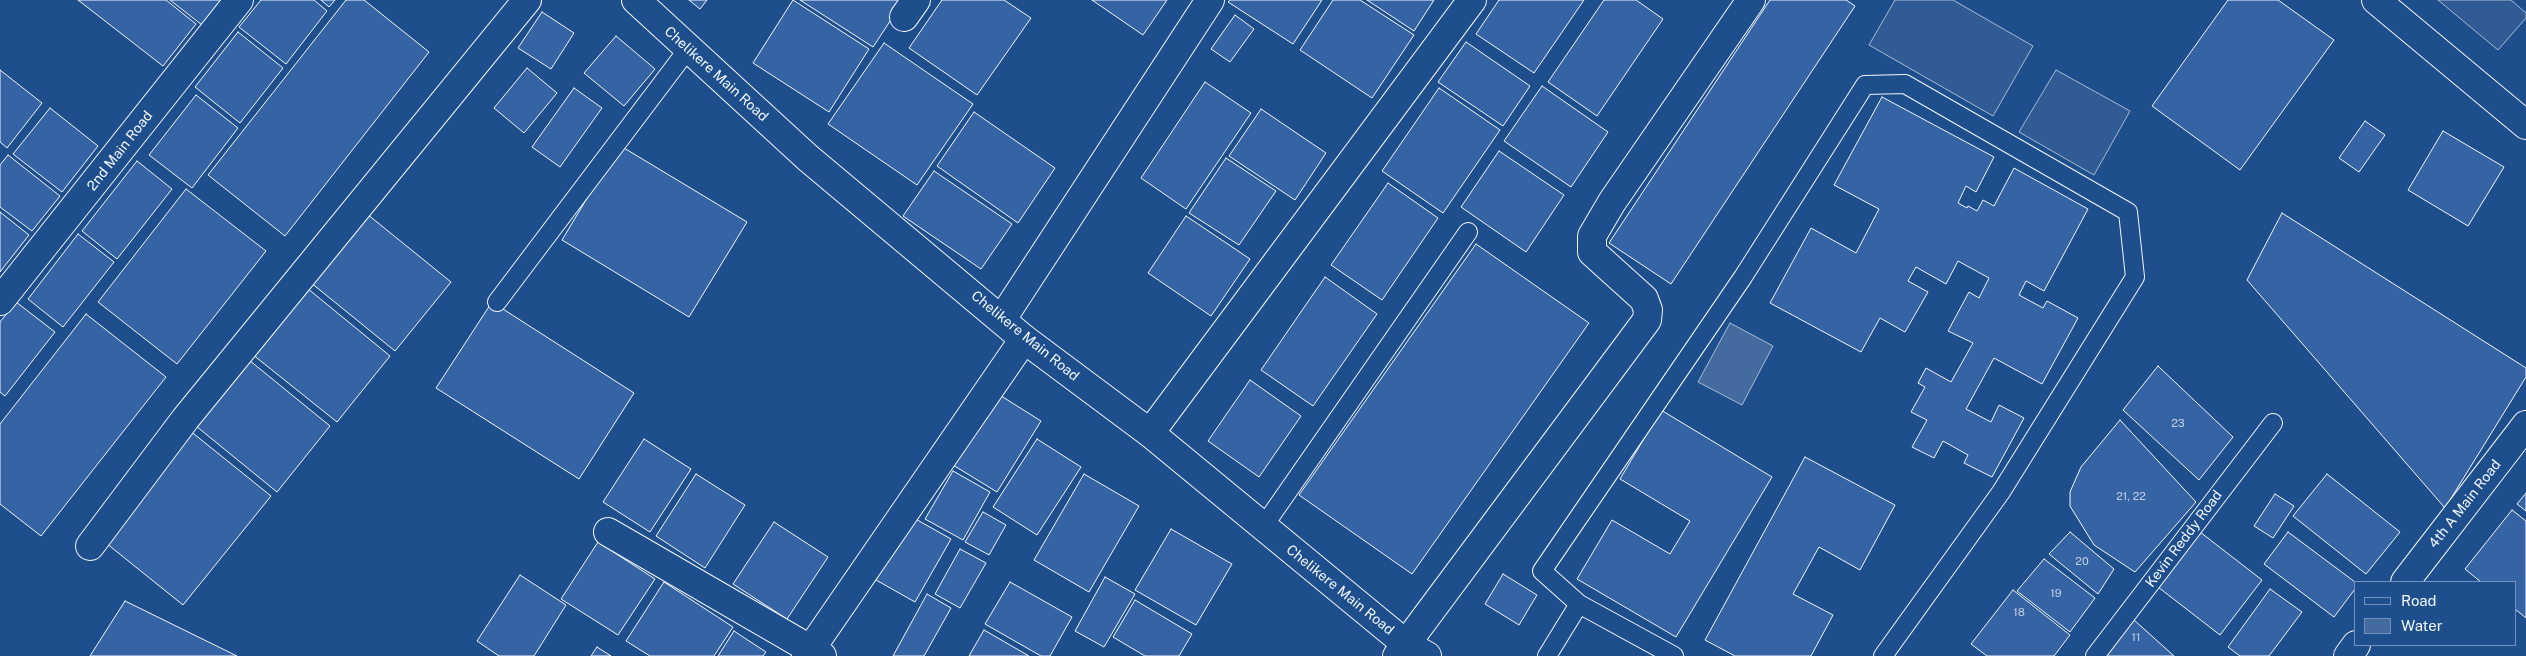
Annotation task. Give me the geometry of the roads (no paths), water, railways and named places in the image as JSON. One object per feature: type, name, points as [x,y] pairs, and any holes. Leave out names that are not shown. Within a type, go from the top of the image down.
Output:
[{"type":"street","name":"2nd Main Road","points":[[0,301],[239,0]]},
{"type":"street","points":[[90,546],[186,418],[527,0]]},
{"type":"street","points":[[1002,319],[1210,0]]},
{"type":"street","points":[[1150,433],[1472,0]]},
{"type":"street","points":[[1410,652],[1646,320],[1648,310],[1644,299],[1592,252],[1592,236],[1612,202],[1751,0]]},
{"type":"street","points":[[2376,0],[2526,125]]},
{"type":"street","name":"Chelikere Main Road","points":[[647,4],[688,49],[808,158],[1024,339],[1150,433],[1410,652]]},
{"type":"street","points":[[608,532],[812,654],[1024,339]]},
{"type":"street","name":"4th A Main Road","points":[[2405,581],[2526,425]]},
{"type":"lane","points":[[497,302],[688,49]]},
{"type":"lane","points":[[1674,656],[1579,604],[1542,571],[1743,276],[1865,86],[1905,84],[2128,212],[2135,277],[2001,492],[1883,656]]},
{"type":"lane","points":[[1263,528],[1468,232]]},
{"type":"lane","name":"Kevin Reddy Road","points":[[2095,656],[2273,423]]},
{"type":"lane","points":[[1547,656],[1579,604]]},
{"type":"water","points":[[1730,323],[1773,346],[1742,405],[1698,382]]}]
